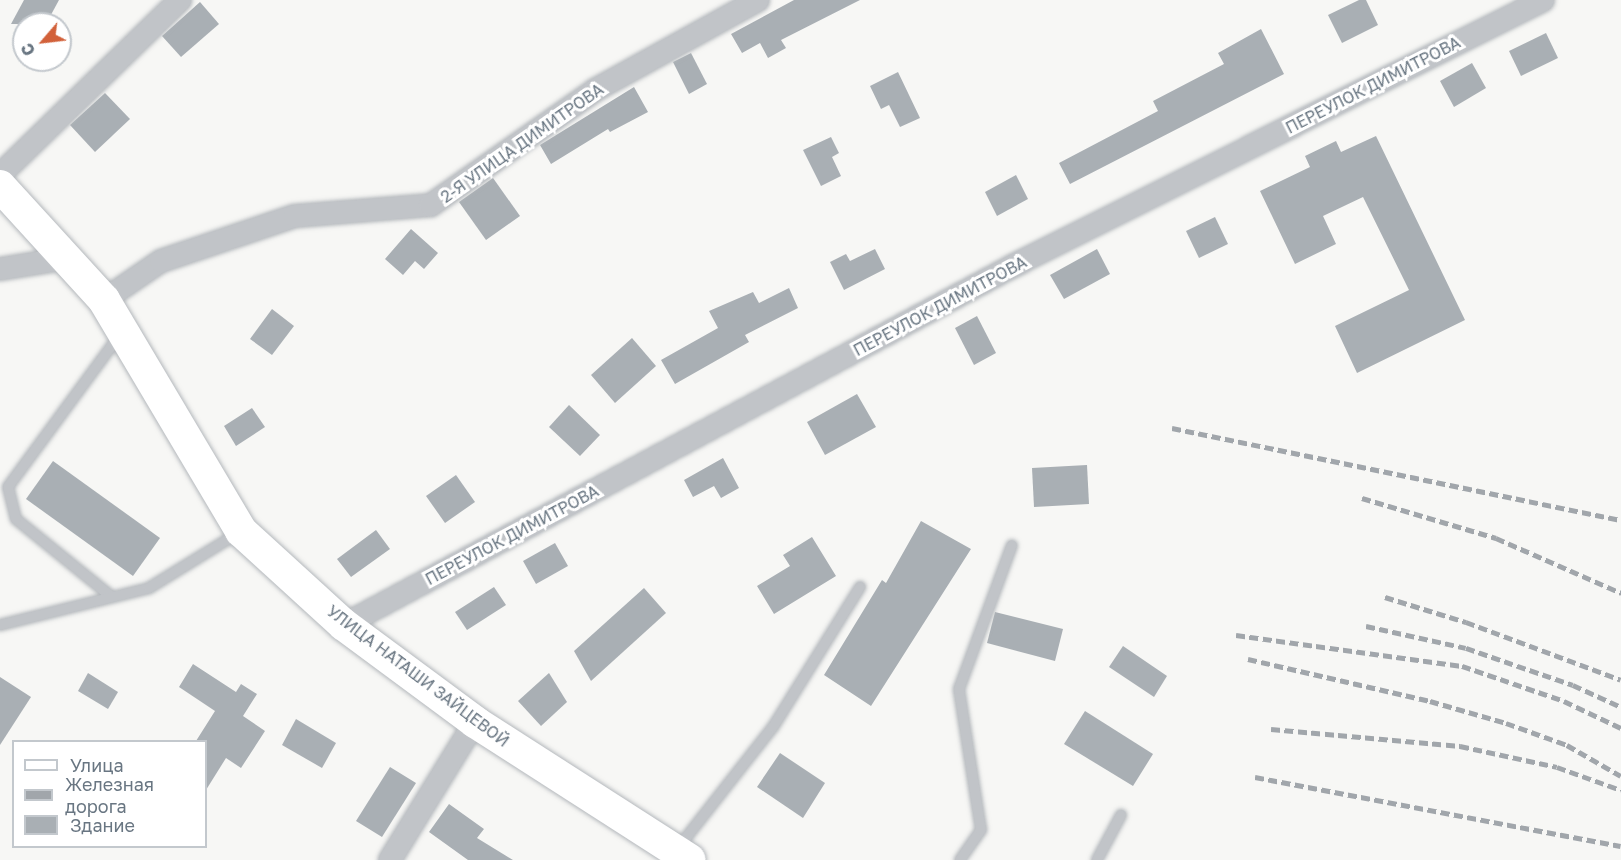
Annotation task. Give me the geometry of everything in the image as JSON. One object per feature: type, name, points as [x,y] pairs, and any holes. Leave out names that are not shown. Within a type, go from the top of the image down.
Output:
[{"type":"street","points":[[0,175],[180,0]]},
{"type":"street","name":"2-Я УЛИЦА ДИМИТРОВА","points":[[104,300],[161,261],[295,216],[431,205],[595,90],[758,0]]},
{"type":"street","name":"ПЕРЕУЛОК ДИМИТРОВА","points":[[344,625],[1011,267],[1543,0]]},
{"type":"street","name":"УЛИЦА НАТАШИ ЗАЙЦЕВОЙ","points":[[0,186],[69,258],[104,300],[241,531],[344,625],[475,722],[683,855]]},
{"type":"street","points":[[0,269],[69,258]]},
{"type":"street","points":[[390,860],[475,722]]},
{"type":"lane","points":[[112,597],[16,519],[8,488],[123,331]]},
{"type":"lane","points":[[0,625],[149,588],[241,531]]},
{"type":"lane","points":[[960,860],[981,830],[959,689],[1012,545]]},
{"type":"lane","points":[[683,855],[773,727],[860,586]]},
{"type":"lane","points":[[1096,860],[1121,815]]},
{"type":"building","points":[[24,0],[59,0],[52,12],[18,12]]},
{"type":"building","points":[[794,0],[860,0],[781,40],[786,48],[768,58],[760,43],[742,53],[731,34]]},
{"type":"building","points":[[1359,0],[1366,0],[1378,25],[1342,43],[1328,15]]},
{"type":"building","points":[[200,2],[219,24],[181,57],[162,36]]},
{"type":"building","points":[[1261,29],[1284,74],[1070,184],[1059,163],[1158,111],[1153,101],[1224,64],[1218,53]]},
{"type":"building","points":[[1546,33],[1558,58],[1521,76],[1509,51]]},
{"type":"building","points":[[691,53],[707,84],[689,94],[673,62]]},
{"type":"building","points":[[1472,63],[1486,88],[1454,107],[1440,81]]},
{"type":"building","points":[[898,72],[920,118],[900,127],[889,105],[881,109],[870,86]]},
{"type":"building","points":[[634,87],[648,112],[610,132],[608,129],[551,164],[540,145]]},
{"type":"building","points":[[105,93],[130,119],[95,152],[70,125]]},
{"type":"building","points":[[1376,136],[1465,320],[1357,373],[1335,326],[1409,290],[1363,197],[1323,216],[1336,244],[1295,264],[1260,191],[1310,167],[1305,156],[1336,141],[1341,152]]},
{"type":"building","points":[[831,137],[839,153],[832,157],[841,176],[821,186],[803,150]]},
{"type":"building","points":[[1016,175],[1028,199],[997,216],[985,192]]},
{"type":"building","points":[[493,178],[520,216],[486,240],[459,202]]},
{"type":"building","points":[[1215,217],[1228,244],[1199,258],[1186,231]]},
{"type":"building","points":[[411,229],[438,253],[424,269],[415,261],[403,275],[385,259]]},
{"type":"building","points":[[875,249],[885,269],[844,290],[830,262],[846,254],[850,261]]},
{"type":"building","points":[[1097,249],[1110,274],[1064,299],[1050,275]]},
{"type":"building","points":[[789,288],[798,308],[745,335],[749,342],[675,384],[661,360],[718,328],[709,311],[753,292],[759,303]]},
{"type":"building","points":[[272,309],[294,326],[272,355],[250,339]]},
{"type":"building","points":[[977,316],[996,353],[974,365],[955,328]]},
{"type":"building","points":[[632,338],[656,366],[615,403],[591,375]]},
{"type":"building","points":[[857,394],[876,427],[825,455],[807,422]]},
{"type":"building","points":[[569,405],[600,435],[580,456],[549,427]]},
{"type":"building","points":[[252,408],[265,427],[236,446],[224,426]]},
{"type":"building","points":[[723,458],[739,488],[721,498],[714,486],[693,497],[684,480]]},
{"type":"building","points":[[53,461],[160,538],[133,576],[26,499]]},
{"type":"building","points":[[1087,465],[1089,504],[1034,507],[1032,468]]},
{"type":"building","points":[[456,475],[475,502],[445,523],[426,496]]},
{"type":"building","points":[[921,521],[971,549],[871,706],[824,675],[882,580],[886,583]]},
{"type":"building","points":[[376,530],[390,549],[351,577],[337,559]]},
{"type":"building","points":[[812,537],[836,576],[774,614],[757,586],[790,566],[783,555]]},
{"type":"building","points":[[555,543],[568,566],[536,584],[523,561]]},
{"type":"building","points":[[494,587],[506,605],[467,630],[455,612]]},
{"type":"building","points":[[644,588],[666,613],[591,681],[574,651]]},
{"type":"building","points":[[995,612],[1063,629],[1055,661],[987,643]]},
{"type":"building","points":[[1123,646],[1167,676],[1154,697],[1109,667]]},
{"type":"building","points":[[193,664],[236,692],[241,684],[257,694],[243,716],[265,731],[241,768],[226,758],[207,788],[207,740],[197,740],[215,711],[179,687]]},
{"type":"building","points":[[88,673],[118,692],[108,709],[78,691]]},
{"type":"building","points":[[549,673],[567,702],[541,726],[518,701]]},
{"type":"building","points":[[0,677],[31,697],[0,745]]},
{"type":"building","points":[[1085,711],[1153,754],[1133,786],[1064,744]]},
{"type":"building","points":[[296,719],[336,743],[322,768],[282,745]]},
{"type":"building","points":[[780,753],[825,783],[803,818],[757,787]]},
{"type":"building","points":[[390,767],[416,783],[382,837],[356,821]]},
{"type":"building","points":[[449,804],[484,829],[477,838],[513,860],[468,860],[429,832]]},
{"type":"railway","points":[[1172,428],[1621,520]]},
{"type":"railway","points":[[1362,498],[1496,538],[1621,593]]},
{"type":"railway","points":[[1385,597],[1466,622],[1621,680]]},
{"type":"railway","points":[[1366,626],[1466,648],[1573,685],[1621,707]]},
{"type":"railway","points":[[1236,635],[1462,666],[1564,701],[1621,728]]},
{"type":"railway","points":[[1248,659],[1430,701],[1506,723],[1567,745],[1621,776]]},
{"type":"railway","points":[[1271,729],[1460,746],[1557,767],[1621,790]]},
{"type":"railway","points":[[1255,777],[1621,846]]}]
